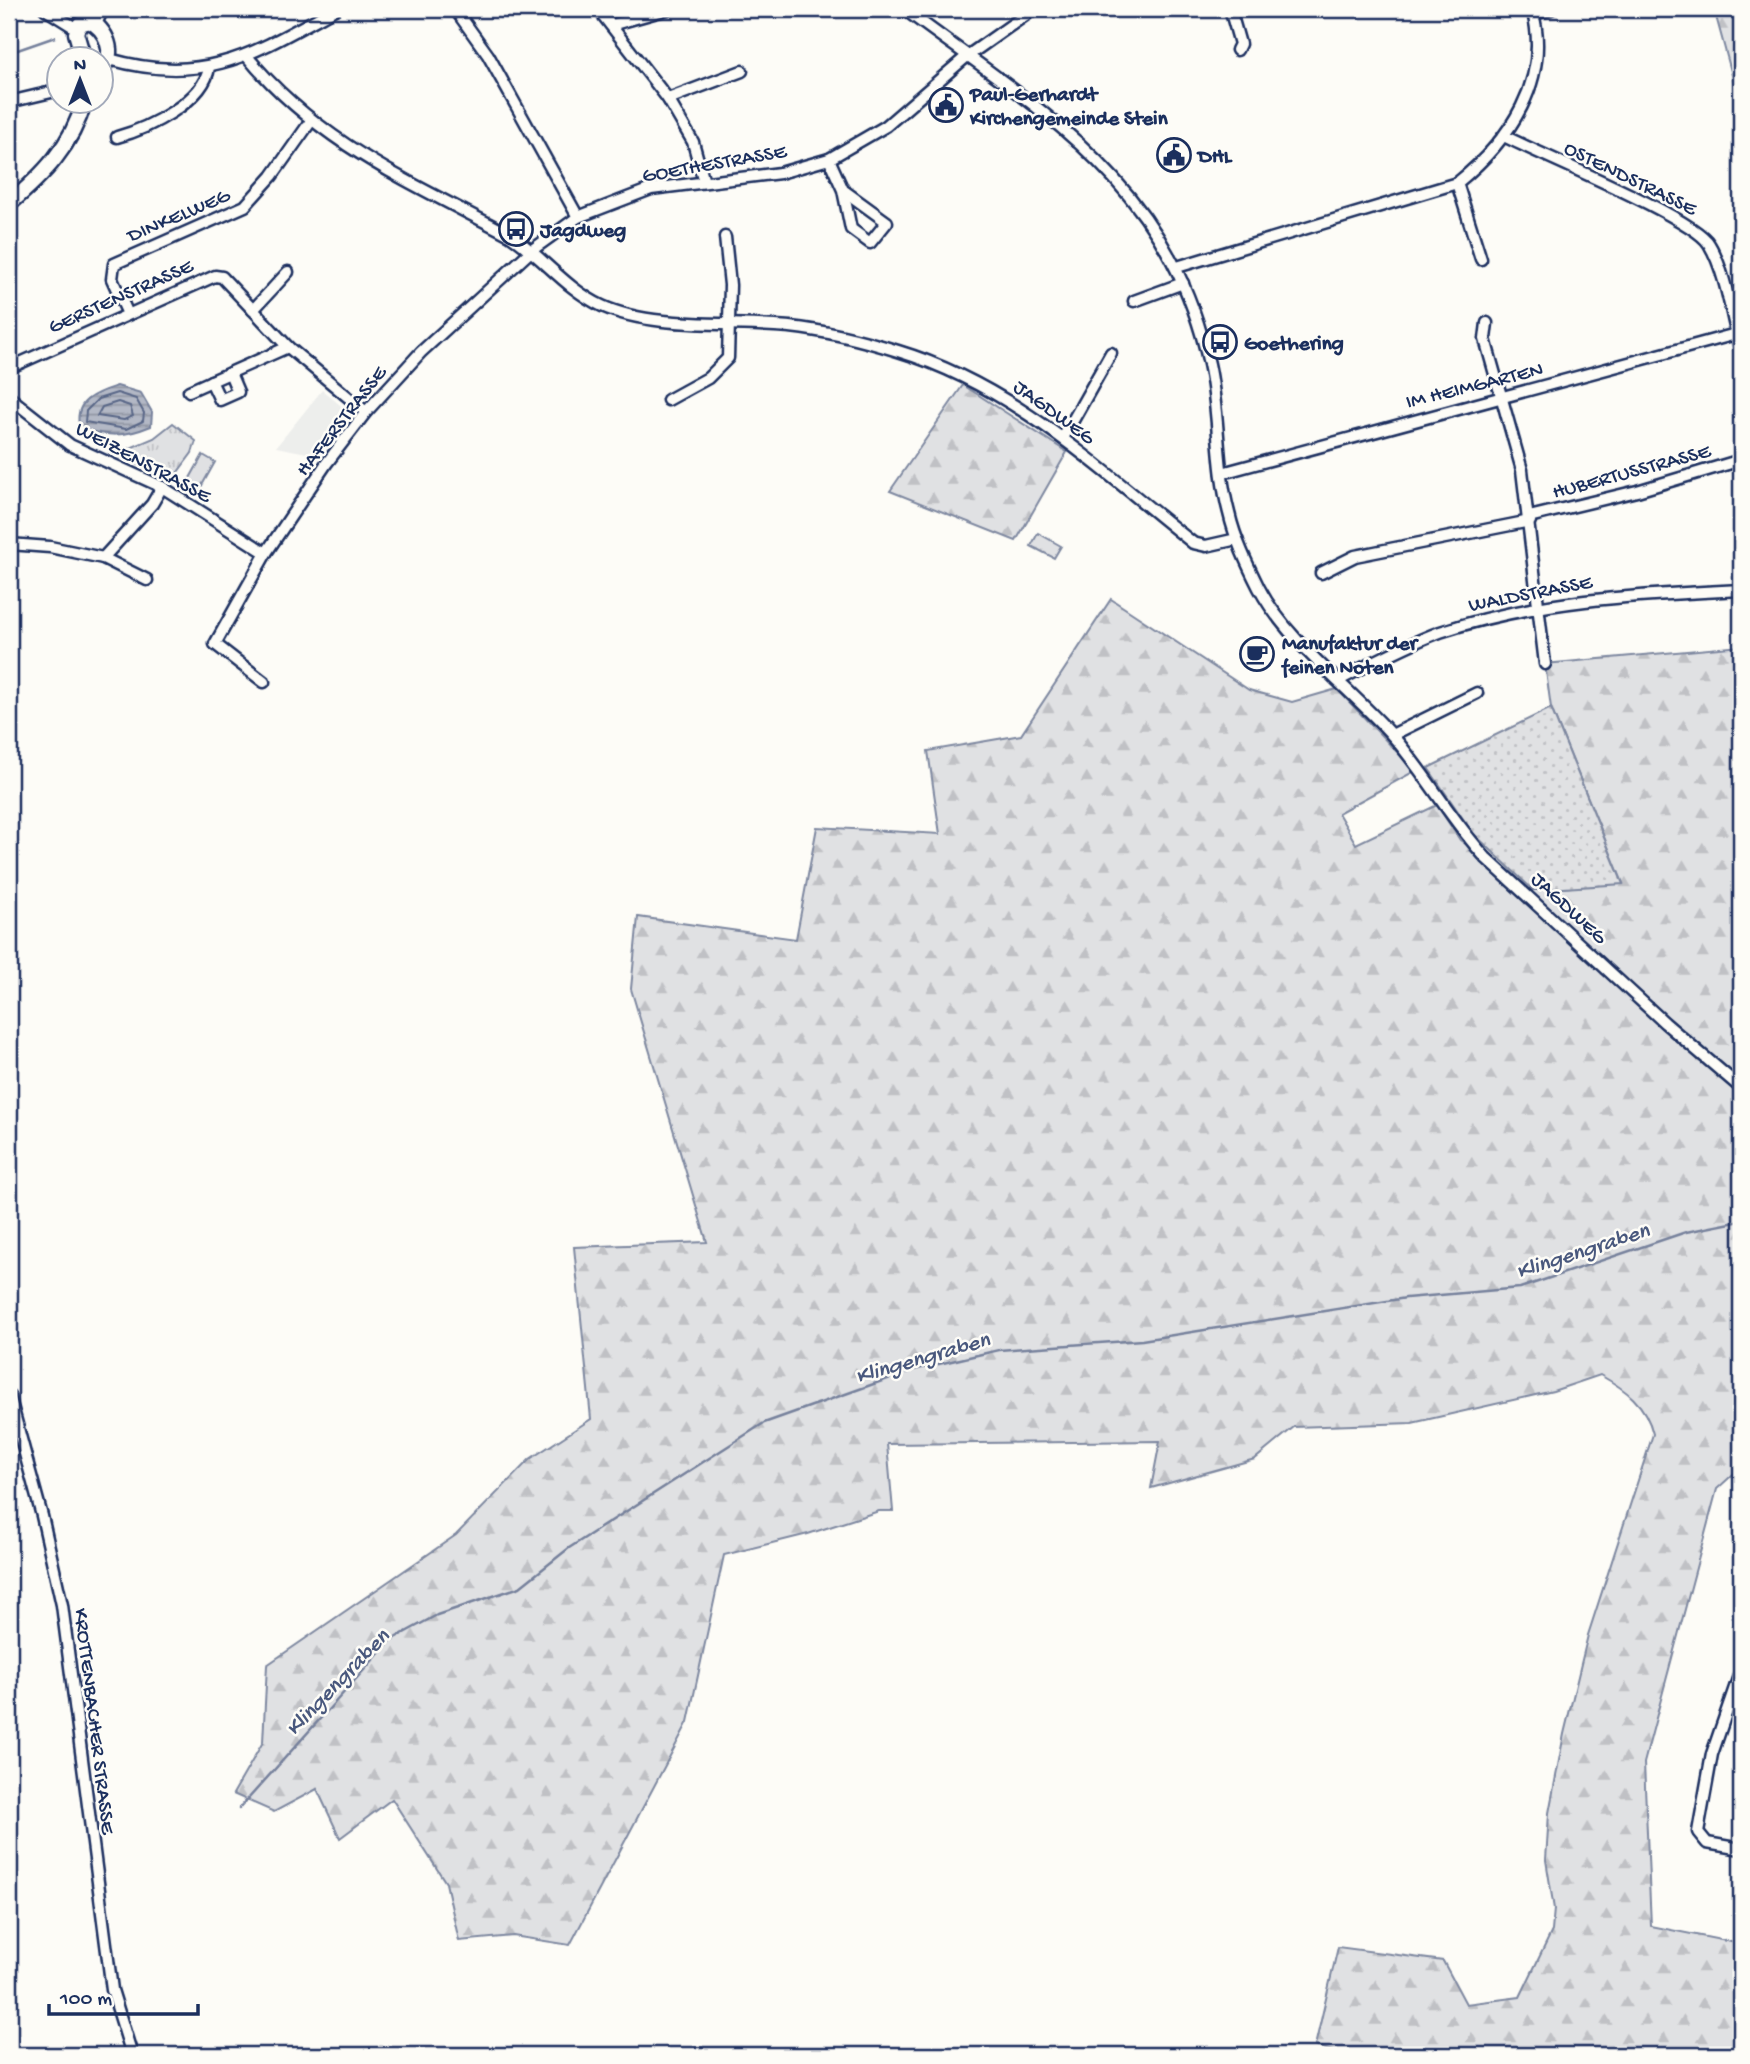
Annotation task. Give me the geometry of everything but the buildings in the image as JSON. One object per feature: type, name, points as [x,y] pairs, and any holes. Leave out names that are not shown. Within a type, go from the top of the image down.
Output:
[{"type":"street","points":[[45,9],[77,29]]},
{"type":"street","points":[[94,23],[100,9]]},
{"type":"street","points":[[116,65],[155,70],[209,67],[246,55],[335,9]]},
{"type":"street","points":[[455,9],[488,55],[578,217]]},
{"type":"street","points":[[598,9],[668,99],[693,142],[704,182]]},
{"type":"street","points":[[611,25],[668,9]]},
{"type":"street","points":[[904,9],[1032,104],[1087,149],[1136,201],[1177,267],[1210,365],[1228,513],[1237,539]]},
{"type":"street","points":[[967,57],[1034,9]]},
{"type":"street","points":[[1230,9],[1240,44],[1237,50]]},
{"type":"street","points":[[1177,267],[1457,183],[1487,159],[1506,137],[1525,103],[1536,62],[1533,11],[1551,9]]},
{"type":"street","points":[[79,46],[77,29],[84,22],[94,23],[102,31],[103,46]]},
{"type":"street","name":"JAGDWEG","points":[[246,55],[287,102],[345,146],[510,235],[531,250],[568,286],[602,306],[637,317],[822,331],[935,363],[997,393],[1063,438],[1193,543],[1206,546],[1237,539],[1266,599],[1306,648],[1392,735],[1421,771],[1463,832],[1486,858],[1665,1023],[1741,1088]]},
{"type":"street","name":"GOETHESTRASSE","points":[[531,250],[578,217],[651,189],[780,173],[829,159],[859,144],[886,125],[967,57]]},
{"type":"street","points":[[117,137],[153,123],[192,98],[208,79],[209,67]]},
{"type":"street","points":[[668,99],[742,71]]},
{"type":"street","points":[[9,102],[46,93]]},
{"type":"street","points":[[9,204],[39,179],[57,158],[73,133],[79,116]]},
{"type":"street","name":"DINKELWEG","points":[[127,312],[111,279],[114,264],[245,206],[272,176],[311,121]]},
{"type":"street","name":"OSTENDSTRASSE","points":[[1506,137],[1696,228],[1714,253],[1741,352]]},
{"type":"street","points":[[829,159],[843,190],[851,229],[870,243],[887,222],[843,190]]},
{"type":"street","points":[[1457,183],[1481,259]]},
{"type":"street","points":[[668,400],[708,378],[728,358],[730,324],[725,237]]},
{"type":"street","name":"HAFERSTRASSE","points":[[264,682],[215,644],[266,553],[326,464],[366,412],[421,352],[531,250]]},
{"type":"street","points":[[253,310],[288,272]]},
{"type":"street","name":"GERSTENSTRASSE","points":[[9,368],[127,312],[215,276],[222,277],[288,347],[366,412]]},
{"type":"street","points":[[1134,301],[1183,283]]},
{"type":"street","points":[[1487,323],[1485,339],[1522,470],[1530,519],[1545,664]]},
{"type":"street","name":"IM HEIMGARTEN","points":[[1222,473],[1736,334]]},
{"type":"street","points":[[189,391],[288,347]]},
{"type":"street","points":[[1063,438],[1111,353]]},
{"type":"street","points":[[211,381],[220,400],[238,392],[230,373]]},
{"type":"street","name":"WEIZENSTRASSE","points":[[9,397],[70,445],[162,487],[266,553]]},
{"type":"street","name":"HUBERTUSSTRASSE","points":[[1321,573],[1355,556],[1530,519],[1741,460]]},
{"type":"street","points":[[103,558],[152,503],[162,487]]},
{"type":"street","points":[[9,544],[50,547],[103,558],[147,580]]},
{"type":"street","name":"WALDSTRASSE","points":[[1339,680],[1438,633],[1537,606],[1602,597],[1741,590]]},
{"type":"street","points":[[1392,735],[1477,692]]},
{"type":"street","name":"KROTTENBACHER STRASSE","points":[[9,1395],[62,1605],[112,1990],[132,2055]]},
{"type":"street","points":[[1741,1670],[1712,1754],[1698,1832],[1707,1843],[1741,1849]]},
{"type":"shaded area","points":[[322,390],[351,414],[317,455],[276,447]]},
{"type":"green space","points":[[1714,9],[1741,9],[1741,108]]},
{"type":"green space","points":[[963,385],[1067,452],[1016,541],[890,491]]},
{"type":"green space","points":[[173,423],[196,441],[192,453],[172,480],[116,454],[154,438]]},
{"type":"green space","points":[[203,455],[215,462],[201,487],[189,480]]},
{"type":"green space","points":[[1038,533],[1061,546],[1054,558],[1031,546]]},
{"type":"green space","points":[[1111,599],[1249,690],[1292,702],[1337,689],[1415,771],[1338,813],[1356,844],[1437,805],[1460,840],[1533,890],[1623,883],[1551,708],[1545,664],[1741,646],[1741,1467],[1717,1489],[1644,1763],[1651,1926],[1741,1944],[1741,2055],[1348,2055],[1315,2046],[1338,1947],[1443,1961],[1466,2004],[1520,1997],[1552,1931],[1554,1909],[1546,1860],[1549,1813],[1564,1734],[1588,1635],[1653,1434],[1645,1414],[1633,1398],[1600,1375],[1553,1391],[1412,1423],[1294,1427],[1255,1459],[1151,1488],[1160,1441],[887,1444],[893,1511],[879,1511],[808,1534],[724,1555],[688,1722],[570,1945],[513,1936],[459,1941],[446,1883],[392,1799],[340,1838],[317,1789],[274,1812],[233,1794],[263,1742],[267,1665],[456,1535],[530,1459],[591,1419],[574,1247],[707,1242],[631,989],[638,917],[796,939],[817,827],[940,834],[928,751],[1021,735]]},
{"type":"green space","points":[[1551,708],[1623,884],[1533,890],[1473,833],[1428,768]]},
{"type":"water","points":[[117,386],[141,393],[152,412],[151,426],[116,435],[80,429],[78,419],[82,405],[94,395]]},
{"type":"waterway","points":[[9,53],[55,37]]},
{"type":"waterway","name":"Klingengraben","points":[[239,1809],[391,1640],[437,1615],[520,1587],[569,1548],[764,1423],[913,1370],[999,1350],[1142,1340],[1406,1298],[1520,1288],[1686,1232],[1741,1221]]},
{"type":"place","name":"Paul-Gerhardt Kirchengemeinde Stein","points":[[946,105]]},
{"type":"place","name":"DHL","points":[[1174,155]]},
{"type":"place","name":"Jagdweg","points":[[516,229]]},
{"type":"place","name":"Goethering","points":[[1220,342]]},
{"type":"place","name":"Manufaktur der feinen Noten","points":[[1257,654]]}]
